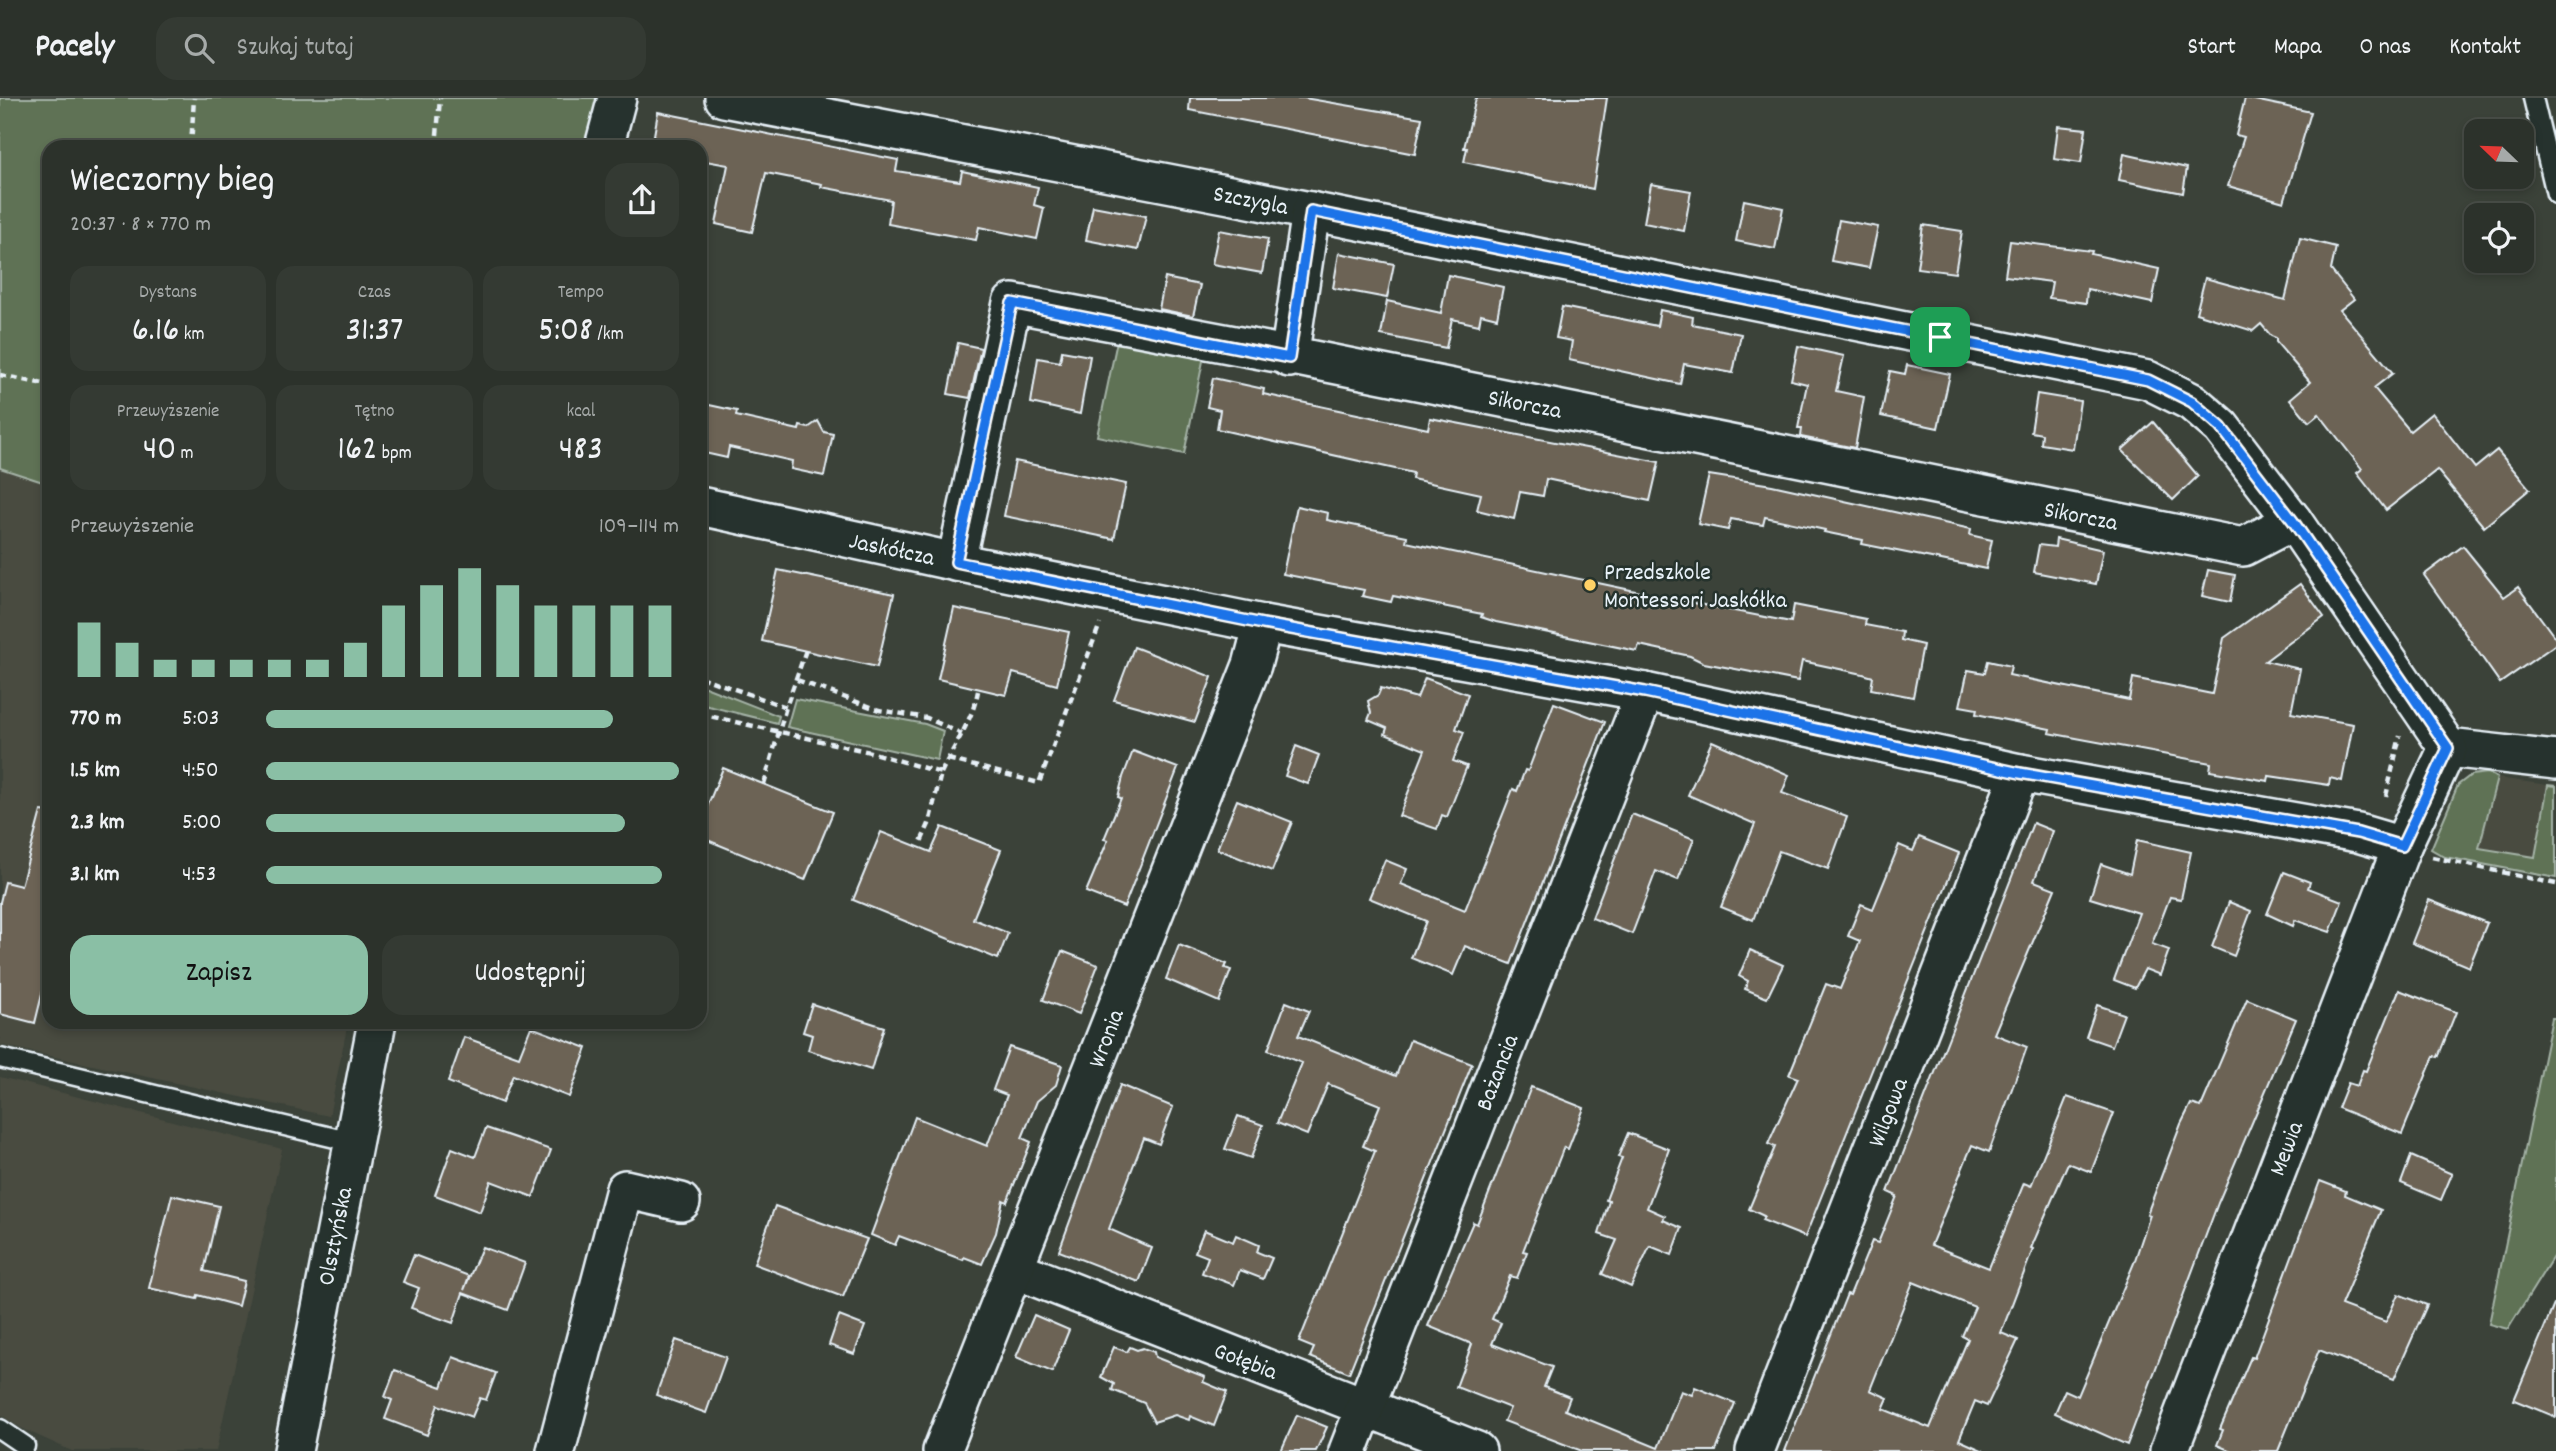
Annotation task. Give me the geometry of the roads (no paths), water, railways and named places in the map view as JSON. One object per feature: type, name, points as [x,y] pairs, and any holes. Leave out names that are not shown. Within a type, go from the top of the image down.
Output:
[{"type":"street","points":[[606,140],[617,98]]},
{"type":"street","name":"Szczygla","points":[[724,98],[1311,211],[2148,380],[2192,402],[2221,427],[2293,521],[2448,748]]},
{"type":"street","points":[[1289,358],[1311,211]]},
{"type":"street","name":"Sikorcza","points":[[956,562],[1012,303],[1289,358],[1298,357],[2243,548],[2293,521]]},
{"type":"street","name":"Jaskółcza","points":[[707,508],[956,562],[1263,624],[1645,692],[2020,773],[2389,841]]},
{"type":"street","name":"Wronia","points":[[942,1451],[1252,665],[1263,624]]},
{"type":"street","name":"Bażancia","points":[[1348,1451],[1645,692]]},
{"type":"street","points":[[2389,841],[2448,748],[2556,760]]},
{"type":"street","name":"Wilgowa","points":[[1755,1451],[2020,773]]},
{"type":"street","name":"Mewia","points":[[2169,1451],[2389,841]]},
{"type":"street","name":"Olsztyńska","points":[[293,1451],[376,1029]]},
{"type":"street","points":[[556,1451],[625,1189],[681,1202]]},
{"type":"street","name":"Gołębia","points":[[1014,1269],[1478,1451]]},
{"type":"lane","points":[[2533,98],[2556,194]]},
{"type":"lane","points":[[0,1058],[352,1142]]},
{"type":"lane","points":[[0,1429],[28,1449]]},
{"type":"place","name":"Przedszkole Montessori Jaskółka","points":[[1590,585]]}]
